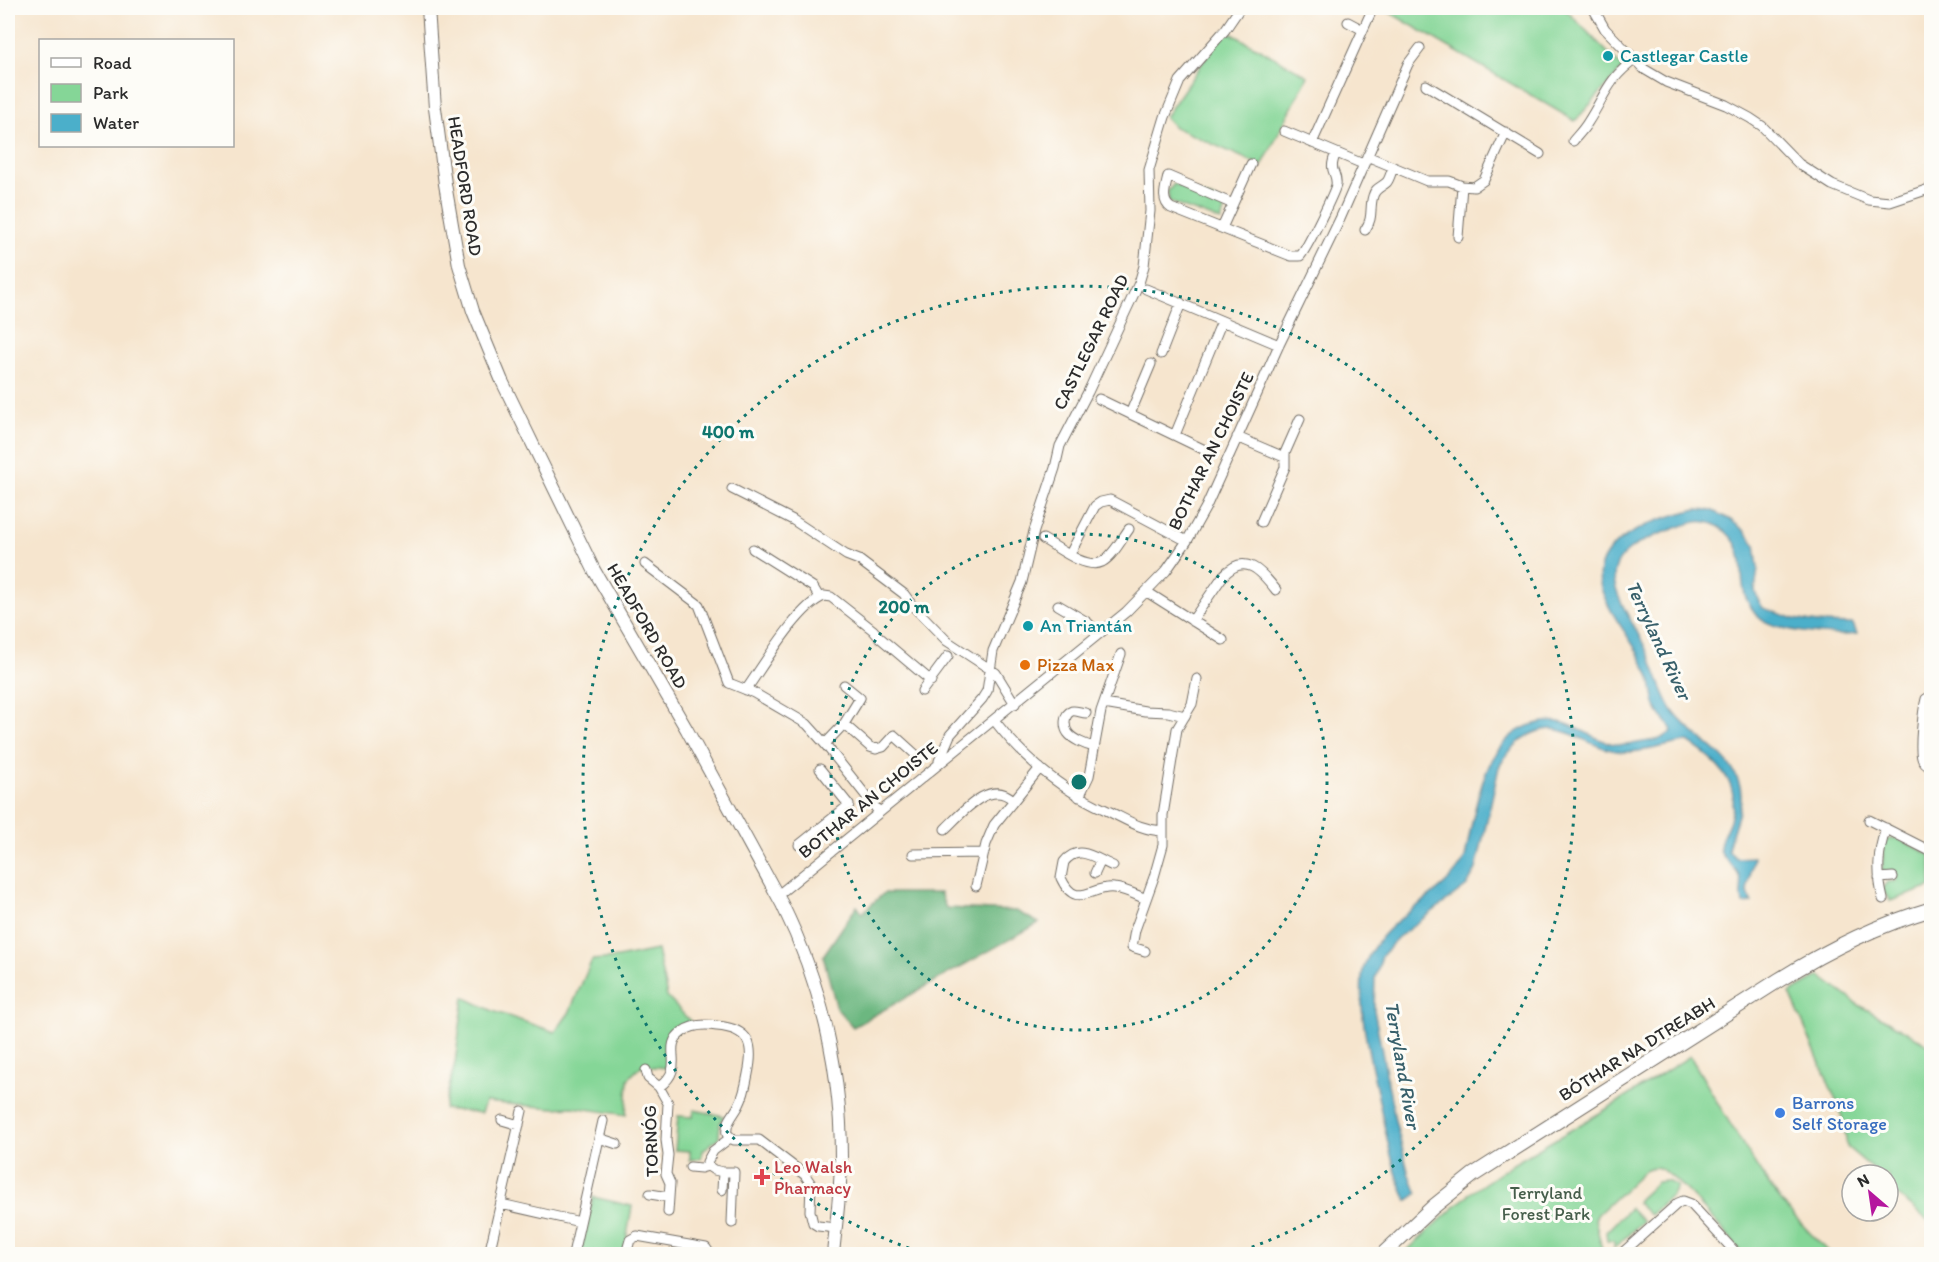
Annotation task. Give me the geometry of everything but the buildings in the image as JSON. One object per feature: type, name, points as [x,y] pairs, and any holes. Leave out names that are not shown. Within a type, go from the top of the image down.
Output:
[{"type":"highway","name":"BÓTHAR NA DTREABH","points":[[1383,1254],[1433,1207],[1473,1175],[1779,980],[1824,953],[1866,932],[1932,909]]},
{"type":"main road","name":"HEADFORD ROAD","points":[[428,8],[435,108],[445,184],[459,265],[472,310],[502,381],[594,570],[687,730],[778,895],[806,957],[834,1055],[839,1100],[841,1160],[833,1254]]},
{"type":"street","name":"CASTLEGAR ROAD","points":[[938,763],[947,740],[987,691],[993,651],[1022,582],[1034,531],[1060,446],[1139,283],[1144,266],[1150,211],[1149,170],[1165,117],[1180,81],[1225,30],[1240,8]]},
{"type":"street","points":[[1593,8],[1605,29],[1644,69],[1750,118],[1762,126],[1799,164],[1845,192],[1869,200],[1890,202],[1932,188]]},
{"type":"street","points":[[1312,144],[1371,10]]},
{"type":"street","points":[[1348,22],[1363,30]]},
{"type":"street","name":"BOTHAR AN CHOISTE","points":[[778,895],[1099,634],[1147,592],[1166,571],[1187,541],[1206,507],[1279,345],[1340,219],[1408,64],[1420,48]]},
{"type":"street","points":[[1573,141],[1588,123],[1607,86],[1623,68],[1636,59]]},
{"type":"street","points":[[1426,85],[1540,154]]},
{"type":"street","points":[[1284,131],[1336,153],[1393,168],[1426,181],[1449,181],[1462,186],[1474,187],[1484,180],[1506,132]]},
{"type":"street","points":[[1233,204],[1168,176],[1164,193],[1167,205],[1291,256],[1300,256],[1336,185],[1331,167],[1336,153]]},
{"type":"street","points":[[1222,228],[1251,164]]},
{"type":"street","points":[[1365,230],[1370,223],[1372,195],[1386,182],[1393,168]]},
{"type":"street","points":[[1458,237],[1462,186]]},
{"type":"street","points":[[1146,289],[1279,345]]},
{"type":"street","points":[[1161,354],[1181,303]]},
{"type":"street","points":[[1175,435],[1222,321]]},
{"type":"street","points":[[1130,414],[1151,364]]},
{"type":"street","points":[[1099,399],[1211,453]]},
{"type":"street","points":[[1261,522],[1285,467],[1284,457],[1300,419]]},
{"type":"street","points":[[1238,437],[1284,457]]},
{"type":"street","points":[[732,489],[793,520],[859,561],[904,594],[947,640],[991,668],[1015,704]]},
{"type":"street","points":[[1070,554],[1095,506],[1110,500],[1187,541]]},
{"type":"street","points":[[1042,539],[1084,563],[1094,564],[1102,562],[1129,528]]},
{"type":"street","points":[[753,549],[813,587],[819,597]]},
{"type":"street","points":[[645,564],[699,605],[729,683],[803,721],[825,744],[879,812]]},
{"type":"street","points":[[1192,621],[1229,569],[1250,565],[1257,568],[1276,590]]},
{"type":"street","points":[[1147,592],[1223,640]]},
{"type":"street","points":[[746,690],[792,625],[819,597],[824,596],[831,597],[873,630],[931,681]]},
{"type":"street","points":[[1058,605],[1087,622],[1099,634]]},
{"type":"street","points":[[1079,797],[1089,776],[1104,704],[1121,654]]},
{"type":"street","points":[[922,691],[948,656]]},
{"type":"street","points":[[1145,951],[1132,947],[1135,930],[1161,855],[1166,797],[1178,729],[1191,704],[1197,679]]},
{"type":"street","points":[[825,744],[844,724],[860,698],[844,685]]},
{"type":"street","points":[[1932,695],[1926,699],[1924,707],[1922,755],[1922,760],[1932,768]]},
{"type":"street","points":[[1104,704],[1185,716]]},
{"type":"street","points":[[1086,713],[1072,711],[1069,713],[1066,717],[1066,727],[1073,738],[1094,747]]},
{"type":"street","points":[[994,720],[1040,768],[1061,786],[1143,829],[1163,831]]},
{"type":"street","points":[[844,724],[870,747],[876,749],[883,747],[894,735],[915,754]]},
{"type":"street","points":[[976,886],[983,853],[994,825],[1040,768]]},
{"type":"street","points":[[800,845],[849,805],[820,769]]},
{"type":"street","points":[[846,801],[861,789]]},
{"type":"street","points":[[945,829],[989,793],[1002,792],[1013,800]]},
{"type":"street","points":[[1869,819],[1932,852]]},
{"type":"street","points":[[1883,899],[1879,878],[1879,851],[1886,828]]},
{"type":"street","points":[[1113,866],[1081,852],[1068,857],[1062,869],[1061,878],[1069,891],[1076,895],[1086,895],[1113,887],[1146,899]]},
{"type":"street","points":[[913,854],[983,853]]},
{"type":"street","points":[[1095,873],[1101,860]]},
{"type":"street","points":[[1879,878],[1893,877]]},
{"type":"street","name":"TORNÓG","points":[[659,1087],[672,1075],[674,1065],[672,1045],[677,1036],[685,1030],[706,1025],[721,1026],[740,1033],[750,1045],[751,1058],[743,1096],[727,1129],[730,1138]]},
{"type":"street","name":"TORNÓG","points":[[646,1070],[648,1078],[659,1087],[668,1103],[666,1140],[668,1155],[666,1174],[670,1183],[668,1212]]},
{"type":"street","points":[[489,1254],[522,1111]]},
{"type":"street","points":[[502,1120],[519,1125]]},
{"type":"street","points":[[573,1254],[603,1121]]},
{"type":"street","points":[[599,1138],[617,1144]]},
{"type":"street","points":[[708,1166],[711,1154],[730,1138],[759,1140],[805,1175],[811,1184],[810,1211],[813,1223],[818,1226],[836,1228]]},
{"type":"street","points":[[690,1167],[708,1166],[714,1170],[734,1172],[732,1223]]},
{"type":"street","points":[[722,1190],[723,1172]]},
{"type":"street","name":"TORNÓG","points":[[650,1194],[669,1197]]},
{"type":"street","points":[[1621,1254],[1677,1203],[1683,1201],[1691,1204],[1737,1254]]},
{"type":"street","points":[[501,1204],[580,1222]]},
{"type":"street","points":[[626,1254],[630,1240],[637,1236],[706,1248],[710,1254]]},
{"type":"green space","points":[[1382,8],[1564,8],[1623,68],[1575,121]]},
{"type":"green space","points":[[1225,30],[1308,76],[1262,166],[1174,127],[1165,117]]},
{"type":"green space","points":[[1174,184],[1226,204],[1221,221],[1169,202],[1168,191]]},
{"type":"green space","points":[[1896,838],[1931,855],[1931,887],[1890,901],[1884,892],[1884,886],[1887,882],[1896,881],[1896,874],[1882,871],[1884,842]]},
{"type":"green space","points":[[884,893],[940,893],[946,908],[1016,911],[1039,923],[853,1027],[837,1009],[823,956],[857,906],[862,913]]},
{"type":"green space","points":[[657,950],[667,997],[691,1022],[672,1035],[668,1046],[668,1068],[641,1066],[628,1079],[626,1115],[573,1107],[554,1108],[485,1102],[481,1113],[444,1109],[455,1063],[464,997],[493,1011],[555,1032],[569,1013],[592,960],[618,958]]},
{"type":"green space","points":[[1820,976],[1859,1005],[1931,1046],[1931,1223],[1900,1197],[1900,1163],[1866,1163],[1847,1147],[1843,1117],[1790,993]]},
{"type":"green space","name":"Terryland Forest Park","points":[[1690,1056],[1767,1182],[1789,1210],[1830,1254],[1743,1254],[1677,1181],[1666,1172],[1654,1167],[1645,1170],[1595,1219],[1603,1254],[1403,1254],[1469,1194],[1513,1164],[1615,1104]]},
{"type":"green space","points":[[694,1110],[724,1116],[720,1123],[719,1137],[703,1151],[701,1158],[690,1160],[690,1151],[675,1150],[678,1116],[693,1117]]},
{"type":"green space","points":[[1667,1181],[1677,1186],[1672,1195],[1650,1215],[1637,1203],[1638,1200],[1657,1182]]},
{"type":"green space","points":[[593,1197],[632,1206],[624,1254],[580,1254]]},
{"type":"green space","points":[[1630,1208],[1643,1221],[1614,1248],[1614,1241],[1607,1241],[1606,1232]]},
{"type":"water","points":[[1697,509],[1711,510],[1729,519],[1744,530],[1755,544],[1758,568],[1755,591],[1763,608],[1795,619],[1817,623],[1853,624],[1857,634],[1835,635],[1792,630],[1768,623],[1760,618],[1747,601],[1740,554],[1733,539],[1719,526],[1712,523],[1691,523],[1641,542],[1625,554],[1616,566],[1614,580],[1618,594],[1646,649],[1669,704],[1689,729],[1725,760],[1738,780],[1741,789],[1740,807],[1728,851],[1736,858],[1754,857],[1747,890],[1752,903],[1743,904],[1739,875],[1723,857],[1720,850],[1733,807],[1730,784],[1717,765],[1688,742],[1623,752],[1596,745],[1561,730],[1549,729],[1537,732],[1519,742],[1499,767],[1476,869],[1467,886],[1397,938],[1382,956],[1375,978],[1374,1010],[1395,1120],[1409,1175],[1418,1193],[1407,1201],[1389,1147],[1365,1034],[1361,991],[1366,961],[1382,936],[1403,916],[1448,881],[1465,858],[1482,783],[1500,748],[1512,735],[1528,726],[1555,722],[1564,723],[1605,742],[1623,745],[1659,739],[1672,731],[1657,709],[1647,670],[1604,597],[1600,571],[1605,557],[1616,544],[1631,534],[1665,518]]},
{"type":"place","name":"Castlegar Castle","points":[[1608,56]]},
{"type":"place","name":"An Triantán","points":[[1028,626]]},
{"type":"place","name":"Pizza Max","points":[[1025,665]]},
{"type":"place","name":"Barrons Self Storage","points":[[1780,1113]]},
{"type":"place","name":"Leo Walsh Pharmacy","points":[[762,1177]]},
{"type":"water label","name":"Terryland River","points":[[1659,640]]},
{"type":"water label","name":"Terryland River","points":[[1403,1065]]}]
